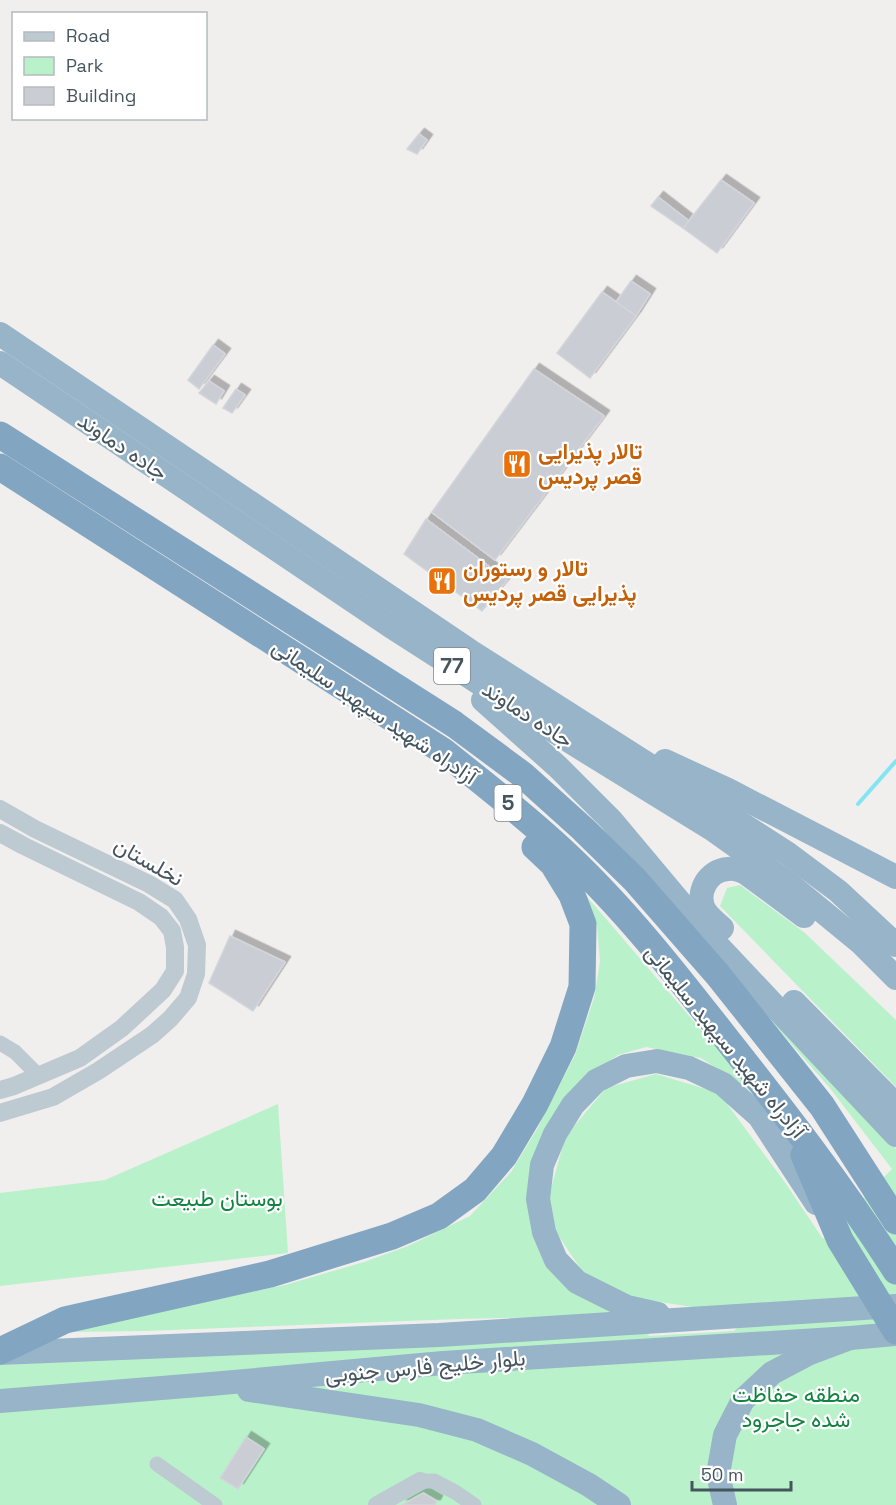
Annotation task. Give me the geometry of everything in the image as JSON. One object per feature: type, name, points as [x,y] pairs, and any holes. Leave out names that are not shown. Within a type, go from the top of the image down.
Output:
[{"type":"highway","name":"جاده دماوند","points":[[0,334],[470,651],[787,853],[838,891],[896,945]]},
{"type":"highway","name":"جاده دماوند","points":[[0,363],[392,627],[712,829],[788,883],[861,943],[896,978]]},
{"type":"highway","name":"آزادراه شهید سپهبد سلیمانی","points":[[0,435],[454,724],[523,775],[635,880],[718,975],[822,1106],[896,1221]]},
{"type":"highway","name":"آزادراه شهید سپهبد سلیمانی","points":[[0,467],[443,751],[508,802],[565,853],[615,904],[693,996],[840,1186],[896,1271]]},
{"type":"highway","points":[[392,627],[496,712],[566,774],[611,820],[704,931],[896,1135]]},
{"type":"highway","points":[[578,719],[728,790],[896,877]]},
{"type":"highway","points":[[0,1352],[65,1320],[270,1275],[392,1236],[439,1216],[475,1190],[504,1156],[535,1104],[563,1047],[582,987],[583,924],[572,895],[553,864],[492,806],[443,751]]},
{"type":"highway","points":[[896,991],[836,939],[746,873],[725,868],[715,872],[707,880],[702,890],[705,911],[896,1105]]},
{"type":"highway","points":[[680,1320],[627,1307],[577,1282],[556,1260],[544,1232],[538,1199],[542,1165],[555,1134],[573,1105],[596,1082],[626,1066],[657,1061],[689,1068],[723,1084],[759,1116],[840,1240],[896,1333],[850,1338],[810,1353],[772,1373],[743,1400],[725,1435],[718,1474],[725,1505]]},
{"type":"highway","points":[[822,1106],[896,1192]]},
{"type":"highway","points":[[789,1118],[840,1240]]},
{"type":"highway","name":"بلوار خلیج فارس جنوبی","points":[[0,1352],[439,1335],[896,1306]]},
{"type":"highway","name":"بلوار خلیج فارس جنوبی","points":[[0,1401],[442,1363],[850,1338]]},
{"type":"highway","points":[[211,1384],[419,1415],[477,1430],[589,1485],[619,1505]]},
{"type":"street","name":"نخلستان","points":[[0,809],[35,829],[149,884],[174,900],[189,919],[197,945],[196,974],[188,998],[152,1035],[98,1071],[53,1096],[0,1113]]},
{"type":"street","name":"نخلستان","points":[[0,833],[139,902],[161,917],[172,931],[175,947],[175,971],[163,990],[122,1028],[80,1058],[0,1090]]},
{"type":"street","points":[[0,1043],[15,1052],[39,1076]]},
{"type":"street","points":[[157,1464],[215,1505]]},
{"type":"street","points":[[377,1505],[420,1481],[434,1481],[474,1505]]},
{"type":"green space","points":[[575,883],[759,1097],[701,1058],[646,1047],[618,1055],[589,1075],[541,1145],[541,1250],[638,1315],[67,1332],[285,1285],[364,1262],[408,1246],[470,1216],[511,1172],[537,1129],[575,1055],[594,998],[600,962],[597,926]]},
{"type":"green space","points":[[740,885],[805,933],[896,1020],[896,1087],[720,906],[727,888]]},
{"type":"green space","name":"منطقه حفاظت شده جاجرود","points":[[720,963],[877,1124],[896,1149],[896,1505],[0,1505],[0,1365],[647,1332],[649,1336],[734,1331],[758,1306],[699,1308],[627,1297],[582,1271],[556,1232],[549,1196],[565,1137],[606,1088],[656,1074],[719,1093],[784,1181],[823,1239],[892,1169],[829,1087]]},
{"type":"green space","name":"بوستان طبیعت","points":[[278,1104],[288,1253],[0,1286],[0,1193],[105,1180]]},
{"type":"building","points":[[419,134],[427,140],[417,154],[407,149]]},
{"type":"building","points":[[721,180],[754,203],[717,253],[683,228]]},
{"type":"building","points":[[658,197],[689,221],[683,228],[651,206]]},
{"type":"building","points":[[631,281],[650,294],[636,316],[616,302]]},
{"type":"building","points":[[602,292],[636,316],[590,378],[557,353]]},
{"type":"building","points":[[213,345],[225,354],[199,389],[188,380]]},
{"type":"building","name":"تالار پذیرایی قصر پردیس","points":[[534,369],[604,416],[495,560],[432,512]]},
{"type":"building","points":[[209,381],[224,391],[216,404],[199,393]]},
{"type":"building","points":[[236,389],[245,395],[232,413],[223,408]]},
{"type":"building","points":[[426,519],[507,580],[482,611],[404,554]]},
{"type":"building","points":[[230,936],[285,962],[253,1011],[209,983]]},
{"type":"building","points":[[246,1437],[264,1449],[238,1489],[220,1478]]},
{"type":"building","points":[[423,1493],[437,1501],[435,1505],[402,1505]]},
{"type":"waterway","points":[[858,804],[896,761]]},
{"type":"place","name":"تالار پذیرایی قصر پردیس","points":[[517,464]]},
{"type":"place","name":"تالار و رستوران پذیرایی قصر پردیس","points":[[442,581]]}]
